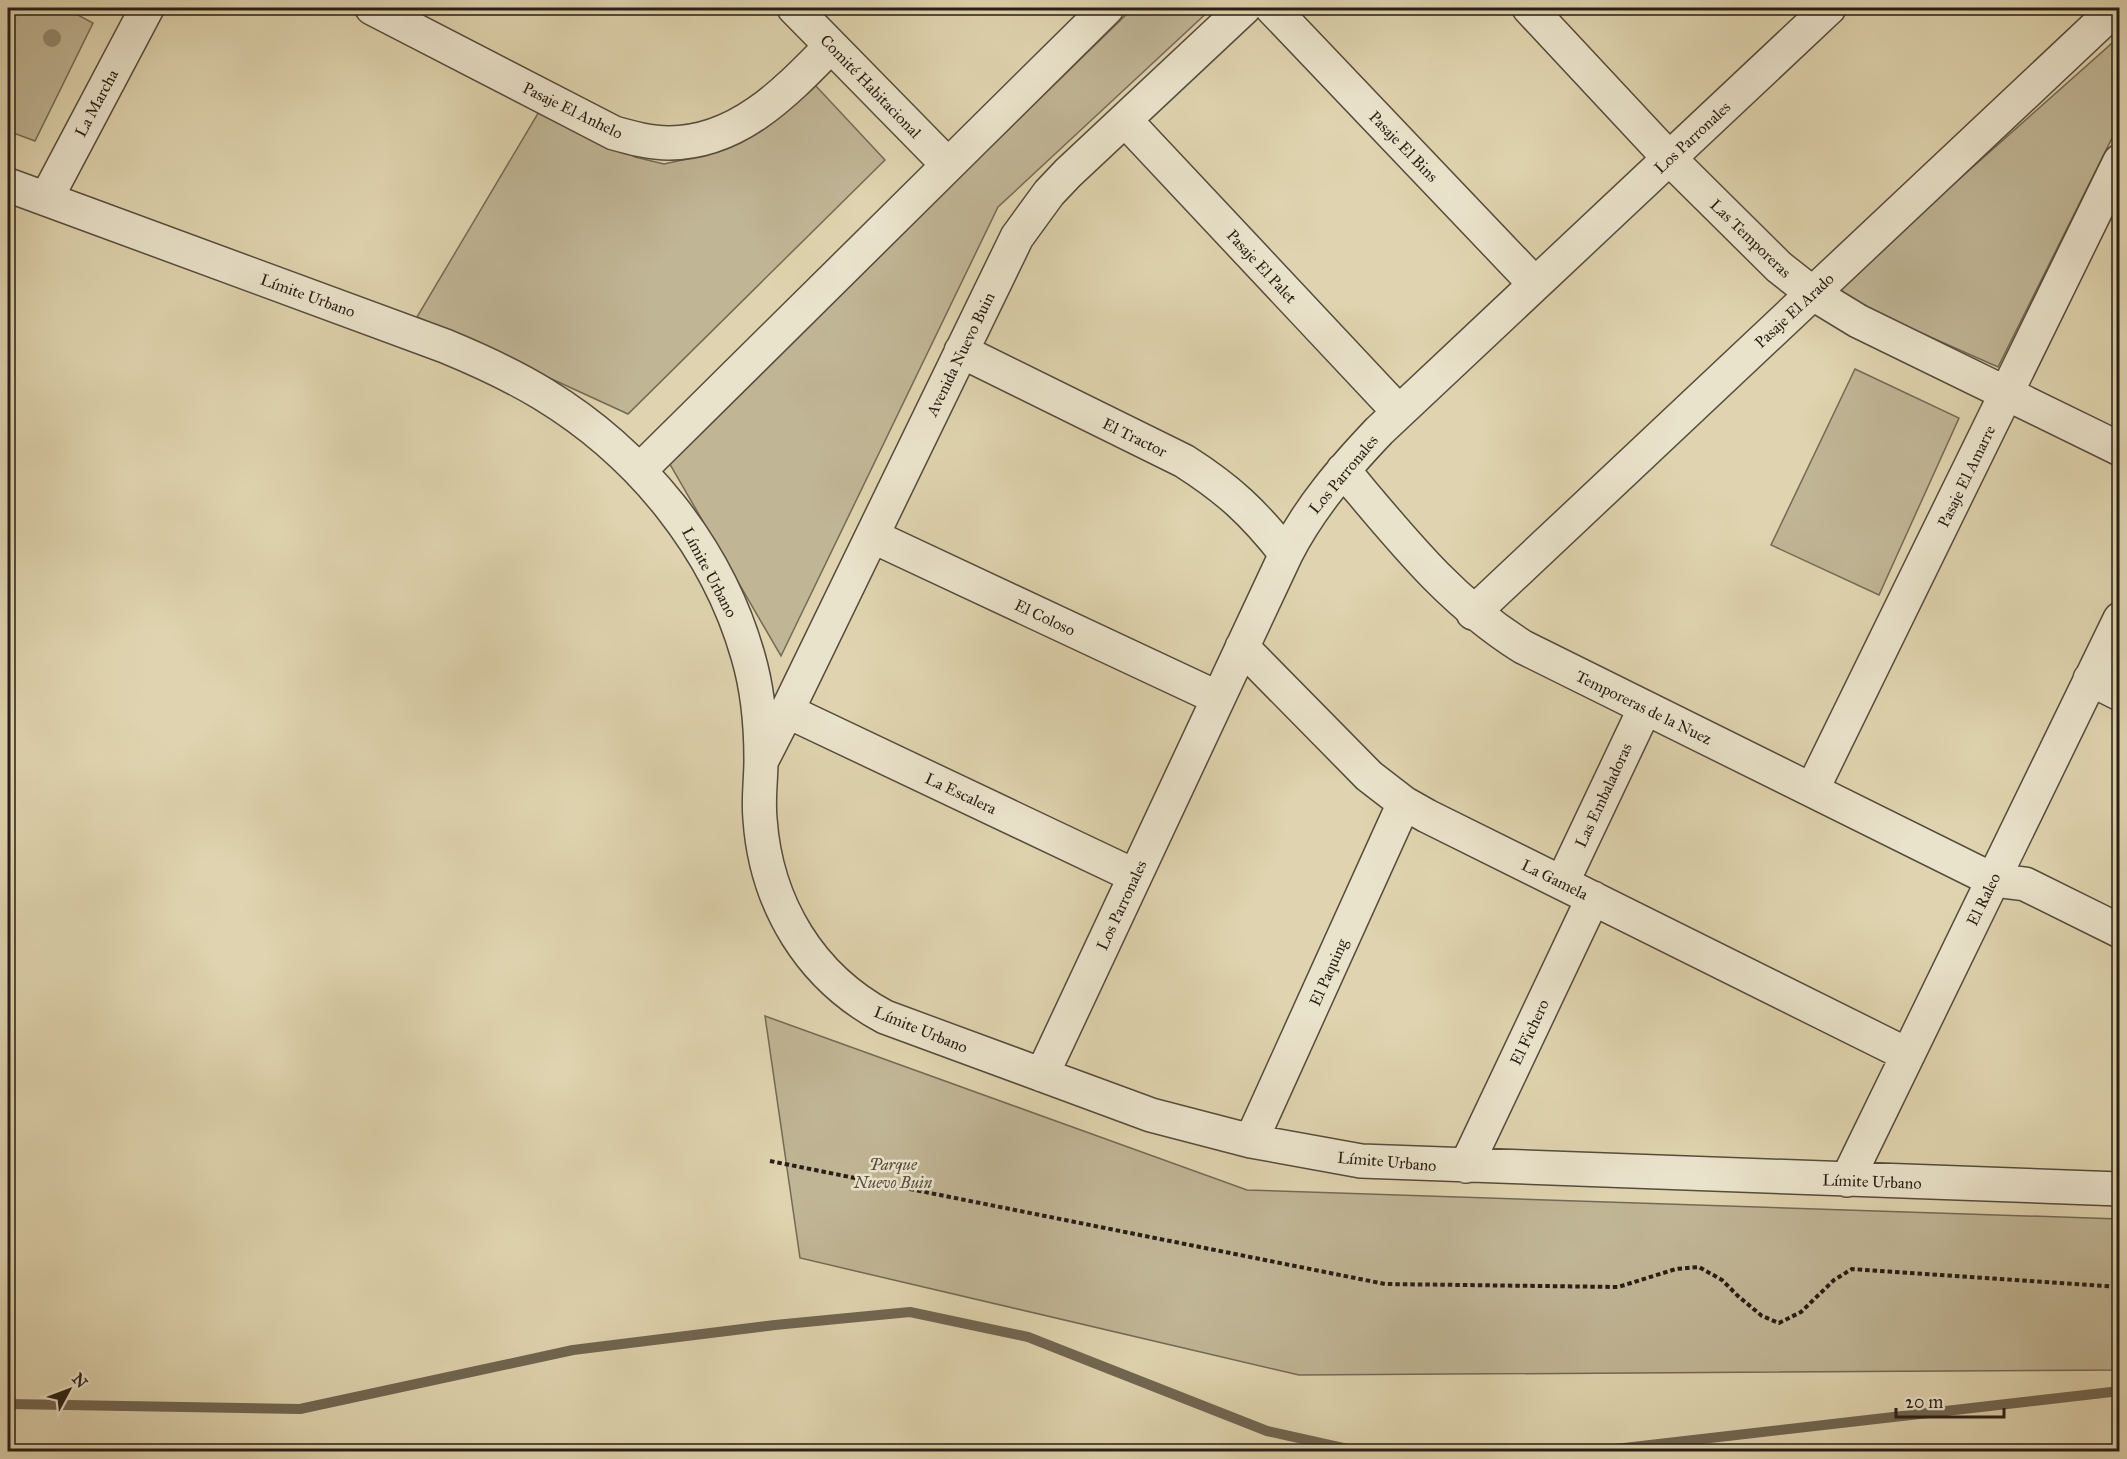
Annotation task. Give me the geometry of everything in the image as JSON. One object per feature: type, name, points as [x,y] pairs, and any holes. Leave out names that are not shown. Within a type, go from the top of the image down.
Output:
[{"type":"street","name":"La Marcha","points":[[46,199],[147,8]]},
{"type":"street","name":"Pasaje El Anhelo","points":[[372,8],[614,133],[641,141],[669,143],[697,140],[749,119],[771,104],[831,46]]},
{"type":"street","name":"Comité Habitacional","points":[[794,8],[948,165]]},
{"type":"street","points":[[640,470],[1107,8]]},
{"type":"street","name":"Avenida Nuevo Buin","points":[[761,761],[1005,261],[1032,215],[1068,173],[1244,8]]},
{"type":"street","name":"Pasaje El Bins","points":[[1272,8],[1535,284]]},
{"type":"street","name":"Los Parronales","points":[[1042,1075],[1286,554],[1315,505],[1343,470],[1400,412],[1829,8]]},
{"type":"street","name":"Pasaje El Arado","points":[[1473,613],[2116,8]]},
{"type":"street","name":"Las Temporeras","points":[[1540,11],[1669,158],[1779,267],[1812,293],[1858,321],[2120,449]]},
{"type":"street","name":"Pasaje El Palet","points":[[1125,120],[1400,412]]},
{"type":"street","name":"Pasaje El Amarre","points":[[1812,790],[2120,161]]},
{"type":"street","name":"Límite Urbano","points":[[8,185],[434,342],[495,368],[543,394],[576,416],[608,440],[640,470],[690,532],[716,576],[731,608],[749,657],[760,727],[760,818],[763,844],[769,874],[779,902],[796,934],[817,964],[839,987],[885,1017],[1151,1115],[1251,1141],[1362,1161],[2120,1189]]},
{"type":"street","name":"El Tractor","points":[[961,351],[1192,466],[1216,481],[1244,505],[1286,554]]},
{"type":"street","name":"Temporeras de la Nuez","points":[[1343,470],[1423,563],[1473,613],[1523,647],[1993,880],[2025,884],[2120,931]]},
{"type":"street","name":"El Coloso","points":[[872,536],[1218,698]]},
{"type":"street","name":"El Raleo","points":[[1847,1180],[2120,619]]},
{"type":"street","name":"La Gamela","points":[[1242,646],[1369,776],[1404,802],[1427,816],[1908,1055]]},
{"type":"street","points":[[2090,679],[2120,693]]},
{"type":"street","name":"Las Embaladoras","points":[[1562,883],[1645,708]]},
{"type":"street","name":"La Escalera","points":[[787,711],[1135,876]]},
{"type":"street","name":"El Paquing","points":[[1251,1141],[1404,802]]},
{"type":"street","name":"El Fichero","points":[[1466,1166],[1593,898]]},
{"type":"path","points":[[770,1161],[1385,1284],[1618,1287],[1676,1269],[1699,1267],[1722,1280],[1762,1316],[1779,1323],[1801,1312],[1834,1280],[1852,1269],[2120,1287]]},
{"type":"green space","points":[[8,8],[65,8],[93,23],[35,141],[8,131]]},
{"type":"green space","points":[[1133,8],[1212,8],[998,207],[781,656],[668,461]]},
{"type":"green space","points":[[2119,37],[2119,124],[1998,367],[1831,293]]},
{"type":"green space","points":[[815,85],[885,160],[628,414],[417,317],[540,110],[635,157],[664,164],[701,156],[744,139]]},
{"type":"green space","points":[[1855,369],[1959,418],[1879,595],[1771,545]]},
{"type":"green space","name":"Parque Nuevo Buin","points":[[765,1016],[1247,1190],[2119,1219],[2119,1370],[1299,1375],[800,1258]]},
{"type":"waterway","points":[[8,1404],[300,1409],[573,1350],[775,1325],[910,1312],[1028,1337],[1267,1431],[1361,1452]]},
{"type":"waterway","points":[[1589,1452],[2120,1391]]}]
